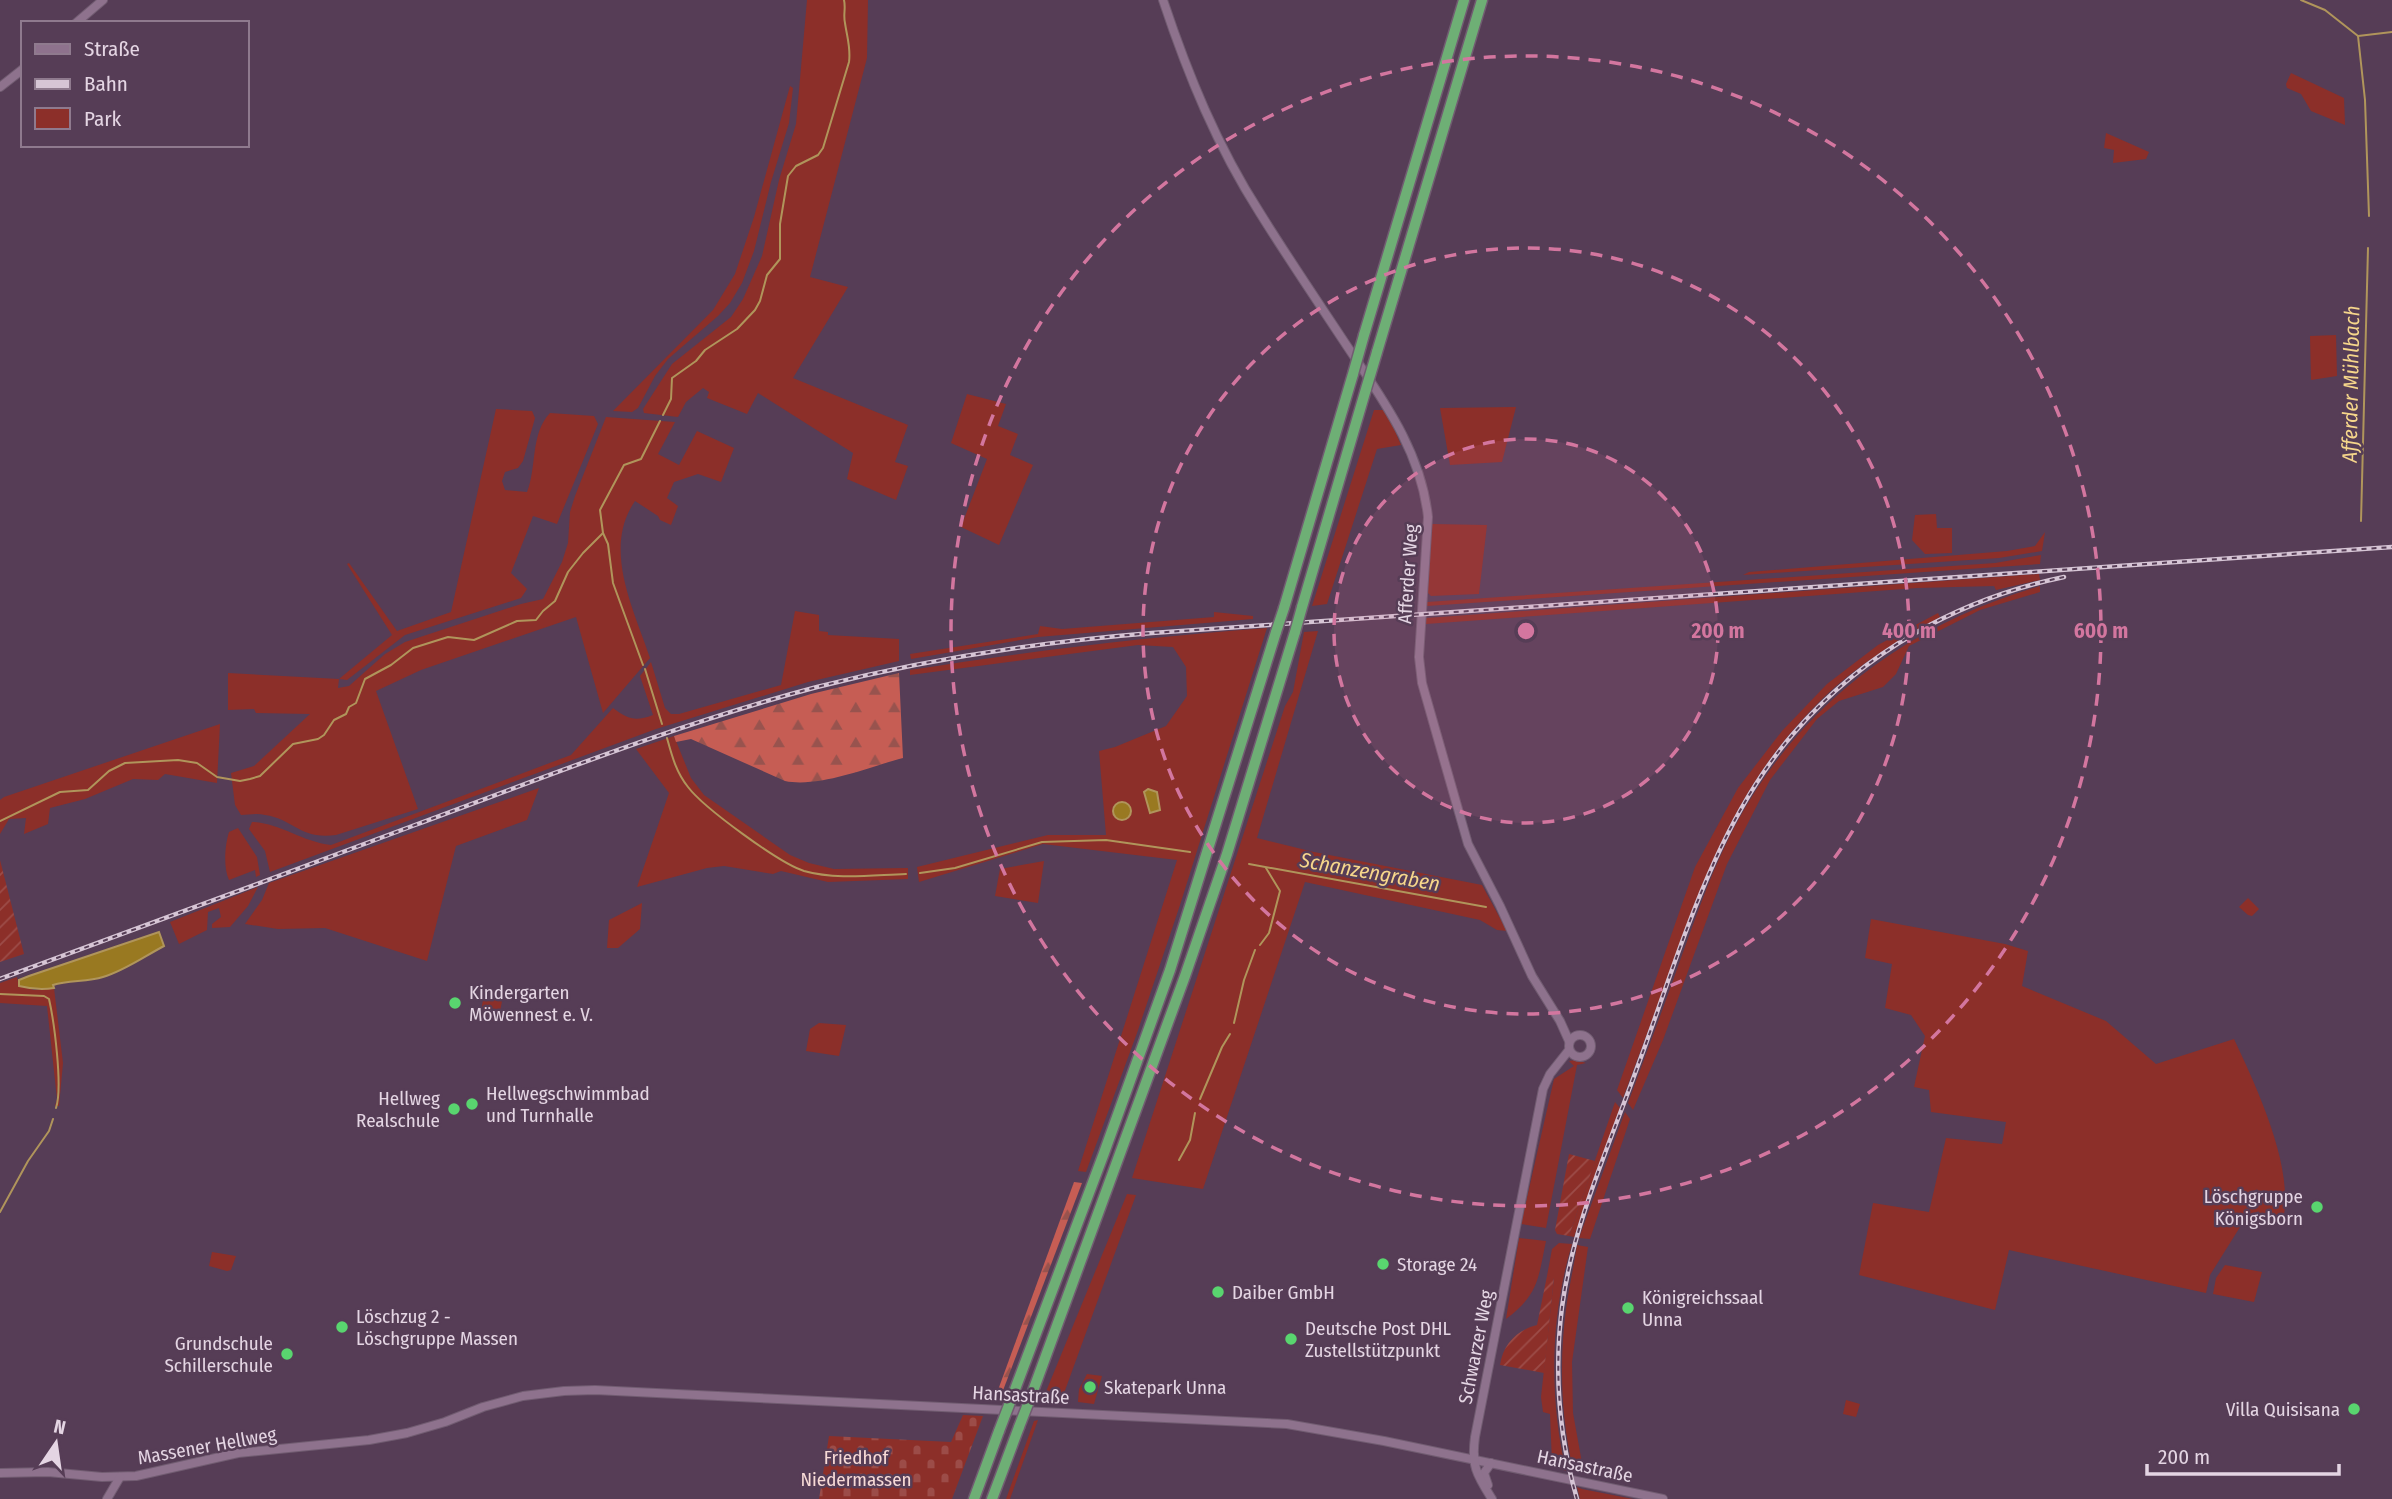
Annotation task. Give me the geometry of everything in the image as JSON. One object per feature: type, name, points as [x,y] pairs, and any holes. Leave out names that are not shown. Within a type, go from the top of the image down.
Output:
[{"type":"highway","points":[[974,1499],[1104,1153],[1196,892],[1284,608],[1464,0]]},
{"type":"highway","points":[[992,1499],[1104,1202],[1227,854],[1482,0]]},
{"type":"main road","points":[[78,21],[103,0]]},
{"type":"main road","name":"Afferder Weg","points":[[1163,0],[1189,74],[1236,172],[1394,417],[1410,449],[1423,488],[1428,517],[1419,657],[1422,683],[1468,844],[1532,976],[1560,1021],[1569,1046]]},
{"type":"main road","points":[[0,87],[21,71]]},
{"type":"main road","name":"Afferder Weg","points":[[1560,1021],[1578,1035]]},
{"type":"main road","points":[[1553,1069],[1565,1061],[1587,1055],[1591,1045],[1588,1038],[1578,1035],[1569,1046],[1578,1057]]},
{"type":"main road","name":"Schwarzer Weg","points":[[1473,1459],[1488,1366],[1543,1089],[1569,1046]]},
{"type":"main road","name":"Hansastraße","points":[[458,1417],[523,1396],[595,1390],[1265,1422],[1335,1431],[1664,1499]]},
{"type":"main road","name":"Massener Hellweg","points":[[0,1473],[140,1476],[238,1453],[380,1438],[430,1427],[458,1417]]},
{"type":"main road","points":[[1473,1459],[1476,1474],[1492,1499]]},
{"type":"main road","points":[[1491,1463],[1484,1474],[1492,1499]]},
{"type":"main road","points":[[107,1499],[120,1477]]},
{"type":"green space","points":[[807,0],[868,0],[867,58],[810,277],[848,287],[793,378],[908,425],[895,462],[908,466],[896,500],[847,479],[853,453],[758,393],[747,414],[707,398],[709,392],[703,388],[686,402],[678,417],[644,413],[643,409],[672,364],[731,317],[743,299],[762,256],[779,180],[796,124]]},
{"type":"green space","points":[[2291,73],[2344,98],[2345,125],[2311,111],[2301,94],[2287,88]]},
{"type":"green space","points":[[790,86],[793,88],[789,123],[754,251],[742,283],[718,316],[668,359],[655,376],[638,408],[632,412],[613,411],[713,310],[735,274],[754,217]]},
{"type":"green space","points":[[2106,133],[2149,152],[2146,159],[2113,163],[2114,150],[2104,148]]},
{"type":"green space","points":[[2336,335],[2337,376],[2311,380],[2310,336]]},
{"type":"green space","points":[[967,394],[1006,404],[998,426],[1018,434],[1010,455],[1033,465],[999,545],[961,527],[987,459],[951,443]]},
{"type":"green space","points":[[1516,407],[1502,462],[1450,465],[1440,408]]},
{"type":"green space","points":[[496,409],[532,411],[535,418],[523,461],[518,468],[505,472],[502,481],[505,490],[527,492],[539,431],[550,413],[594,416],[598,424],[557,524],[533,516],[511,573],[527,589],[521,598],[405,635],[347,680],[339,679],[392,635],[347,564],[349,563],[397,631],[451,612]]},
{"type":"green space","points":[[1374,410],[1386,410],[1401,445],[1377,449],[1327,604],[1312,606]]},
{"type":"green space","points":[[606,417],[675,422],[658,454],[679,465],[697,431],[734,448],[721,482],[698,474],[674,482],[667,498],[678,506],[671,525],[635,501],[621,539],[621,559],[624,579],[650,658],[603,713],[576,617],[421,670],[376,691],[418,809],[336,835],[324,836],[305,832],[275,817],[241,815],[235,805],[231,773],[254,766],[310,714],[256,713],[254,709],[228,710],[228,673],[339,679],[338,688],[349,686],[385,654],[405,642],[543,599],[562,562],[568,543],[570,512]]},
{"type":"green space","points":[[1936,514],[1937,528],[1952,528],[1952,553],[1925,554],[1912,540],[1915,515]]},
{"type":"green space","points":[[1432,524],[1487,525],[1479,594],[1431,596],[1427,592]]},
{"type":"green space","points":[[2045,532],[2042,551],[1999,558],[1743,575],[1749,572],[2007,551],[2035,546]]},
{"type":"green space","points":[[2041,555],[2040,564],[1427,606],[1427,602],[1995,563]]},
{"type":"green space","points":[[2039,574],[2040,580],[1996,590],[1994,586],[1917,588],[1426,624],[1426,618]]},
{"type":"green space","points":[[2040,586],[2040,592],[1980,610],[1909,646],[1896,674],[1883,687],[1839,701],[1817,719],[1770,780],[1727,864],[1663,1040],[1633,1110],[1628,1103],[1713,872],[1752,797],[1782,754],[1817,715],[1855,680],[1897,650],[1989,603]]},
{"type":"green space","points":[[795,611],[819,615],[819,631],[828,632],[828,635],[899,639],[899,661],[808,682],[656,729],[270,872],[265,851],[249,829],[252,822],[262,823],[331,845],[571,755],[613,708],[632,718],[653,715],[640,676],[651,662],[665,708],[671,714],[781,685]]},
{"type":"green space","points":[[1214,612],[1253,616],[1253,619],[1038,637],[911,659],[910,654],[1038,634],[1040,626],[1062,629],[1214,617]]},
{"type":"green space","points":[[1938,613],[1940,617],[1879,654],[1823,698],[1795,727],[1751,788],[1702,886],[1623,1098],[1617,1090],[1695,867],[1738,788],[1782,731],[1827,684],[1878,645]]},
{"type":"green space","points":[[1267,628],[1137,1033],[1086,1172],[1078,1171],[1177,860],[1043,844],[919,882],[917,867],[1048,835],[1106,835],[1099,751],[1166,726],[1187,696],[1186,667],[1173,647],[1138,645],[910,675],[910,670],[1088,645]]},
{"type":"green space","points":[[1318,631],[1257,838],[1482,885],[1507,931],[1497,930],[1480,920],[1305,882],[1203,1189],[1132,1178],[1285,706],[1293,692],[1304,632]]},
{"type":"green space","points":[[899,673],[903,758],[844,776],[813,782],[785,781],[691,739],[676,742],[674,736],[811,694]]},
{"type":"green space","points":[[220,724],[217,783],[165,774],[158,780],[133,779],[85,799],[50,808],[48,824],[24,834],[26,818],[9,819],[0,834],[0,800],[4,797]]},
{"type":"green space","points":[[674,736],[691,778],[704,795],[790,855],[834,869],[908,868],[908,879],[828,882],[781,871],[773,874],[724,866],[637,887],[669,793],[636,749]]},
{"type":"green space","points":[[539,788],[527,820],[456,846],[427,961],[325,928],[278,929],[245,924],[262,900],[269,883]]},
{"type":"green space","points":[[238,828],[257,857],[260,875],[256,877],[255,870],[229,880],[225,863],[226,843],[229,832]]},
{"type":"green space","points":[[0,860],[24,954],[0,962]]},
{"type":"green space","points":[[1044,861],[1038,903],[995,896],[1000,869]]},
{"type":"green space","points":[[258,887],[248,906],[230,927],[212,928],[212,924],[221,917],[219,908],[208,912],[207,930],[179,944],[170,922]]},
{"type":"green space","points":[[2248,898],[2259,909],[2252,916],[2239,907]]},
{"type":"green space","points":[[642,903],[640,929],[618,948],[607,948],[609,920]]},
{"type":"green space","points":[[1871,919],[2005,944],[2028,951],[2022,986],[2106,1021],[2156,1064],[2234,1039],[2253,1080],[2279,1152],[2284,1176],[2283,1220],[2250,1215],[2245,1219],[2210,1275],[2206,1293],[2009,1250],[1995,1310],[1859,1275],[1873,1203],[1929,1212],[1946,1138],[2002,1144],[2006,1122],[1931,1112],[1929,1090],[1914,1087],[1925,1036],[1911,1015],[1885,1008],[1892,964],[1865,958]]},
{"type":"green space","points":[[17,977],[19,986],[34,990],[54,988],[63,1063],[59,1106],[55,1106],[57,1099],[47,1006],[0,1003],[0,983]]},
{"type":"green space","points":[[484,993],[503,996],[498,1022],[480,1019]]},
{"type":"green space","points":[[819,1023],[846,1025],[839,1056],[806,1051],[810,1029]]},
{"type":"green space","points":[[1569,1061],[1586,1063],[1577,1065],[1546,1228],[1521,1224],[1554,1079],[1574,1066]]},
{"type":"green space","points":[[1615,1102],[1620,1108],[1574,1237],[1569,1236]]},
{"type":"green space","points":[[1625,1112],[1630,1119],[1590,1239],[1579,1238]]},
{"type":"green space","points":[[1569,1154],[1595,1161],[1569,1236],[1557,1234],[1555,1230]]},
{"type":"green space","points":[[1074,1182],[1082,1183],[999,1401],[994,1401]]},
{"type":"green space","points":[[1127,1194],[1136,1195],[1063,1396],[1045,1394]]},
{"type":"green space","points":[[1519,1238],[1546,1241],[1539,1276],[1531,1293],[1506,1319]]},
{"type":"green space","points":[[1559,1243],[1572,1244],[1559,1300],[1554,1357],[1557,1415],[1566,1471],[1554,1467],[1552,1462],[1550,1414],[1543,1412],[1541,1397],[1554,1278],[1547,1276],[1552,1249]]},
{"type":"green space","points":[[1577,1245],[1588,1247],[1572,1362],[1573,1413],[1584,1474],[1573,1469],[1562,1389],[1564,1329]]},
{"type":"green space","points":[[212,1252],[236,1256],[231,1270],[209,1266]]},
{"type":"green space","points":[[2225,1265],[2262,1272],[2254,1302],[2213,1294],[2216,1278]]},
{"type":"green space","points":[[1547,1276],[1554,1277],[1544,1373],[1500,1365],[1504,1351],[1512,1339],[1523,1330],[1537,1325]]},
{"type":"green space","name":"Skatepark Unna","points":[[1087,1374],[1102,1376],[1094,1404],[1078,1402],[1079,1389]]},
{"type":"green space","points":[[1846,1400],[1860,1404],[1856,1417],[1843,1414]]},
{"type":"green space","name":"Friedhof Niedermassen","points":[[963,1415],[983,1416],[952,1499],[819,1499],[829,1436],[951,1442]]},
{"type":"green space","points":[[1038,1420],[1010,1499],[1006,1499],[1034,1421]]},
{"type":"green space","points":[[1577,1487],[1582,1489],[1633,1499],[1580,1499]]},
{"type":"shaded area","points":[[1148,789],[1157,792],[1160,810],[1150,813],[1144,792]]},
{"type":"shaded area","points":[[1122,802],[1128,805],[1131,811],[1128,817],[1122,820],[1116,817],[1113,811],[1116,805]]},
{"type":"shaded area","points":[[159,932],[164,946],[111,974],[97,979],[59,983],[49,989],[19,986],[19,980],[29,976]]},
{"type":"waterway","points":[[663,415],[671,399],[672,378],[696,361],[705,350],[737,329],[755,310],[767,275],[780,259],[780,224],[788,176],[796,166],[818,155],[823,148],[849,62],[844,0]]},
{"type":"waterway","name":"Afferder Mühlbach","points":[[2301,0],[2325,10],[2358,36],[2365,100],[2369,216]]},
{"type":"waterway","points":[[2358,36],[2392,32]]},
{"type":"waterway","name":"Afferder Mühlbach","points":[[2361,521],[2368,248]]},
{"type":"waterway","points":[[0,821],[60,792],[88,790],[109,771],[125,763],[178,760],[197,763],[217,777],[240,781],[260,776],[293,744],[318,739],[324,735],[334,720],[346,714],[349,707],[356,703],[365,679],[391,665],[413,648],[448,637],[474,640],[517,621],[536,620],[555,601],[568,572],[603,533],[600,510],[624,465],[641,459],[660,421]]},
{"type":"waterway","name":"Schanzengraben","points":[[603,533],[608,544],[613,583],[643,665]]},
{"type":"waterway","name":"Schanzengraben","points":[[645,669],[662,724]]},
{"type":"waterway","name":"Schanzengraben","points":[[667,738],[680,776],[688,787],[709,808],[743,834],[792,866],[816,874],[829,875],[906,874]]},
{"type":"waterway","name":"Schanzengraben","points":[[920,873],[955,868],[1042,842],[1106,840],[1190,852]]},
{"type":"waterway","name":"Schanzengraben","points":[[1249,864],[1486,907]]},
{"type":"waterway","points":[[1260,945],[1269,933],[1280,891],[1266,868]]},
{"type":"waterway","points":[[1234,1023],[1244,980],[1255,950]]},
{"type":"waterway","points":[[0,994],[44,996],[49,999],[59,1085],[56,1108]]},
{"type":"waterway","points":[[1200,1099],[1230,1034]]},
{"type":"waterway","points":[[1179,1160],[1190,1140],[1195,1113]]},
{"type":"waterway","points":[[0,1212],[28,1161],[49,1131],[53,1119]]},
{"type":"railway","points":[[0,979],[565,769],[715,717],[817,687],[942,660],[1068,641],[1152,633],[2392,547]]},
{"type":"railway","points":[[1577,1499],[1562,1428],[1558,1380],[1562,1307],[1574,1246],[1593,1186],[1684,937],[1741,809],[1765,770],[1793,734],[1850,678],[1882,654],[1915,633],[1987,599],[2064,577]]},
{"type":"place","name":"Kindergarten Möwennest e. V.","points":[[455,1003]]},
{"type":"place","name":"Hellwegschwimmbad und Turnhalle","points":[[472,1104]]},
{"type":"place","name":"Hellweg Realschule","points":[[454,1109]]},
{"type":"place","name":"Löschgruppe Königsborn","points":[[2317,1207]]},
{"type":"place","name":"Storage 24","points":[[1383,1264]]},
{"type":"place","name":"Daiber GmbH","points":[[1218,1292]]},
{"type":"place","name":"Königreichssaal Unna","points":[[1628,1308]]},
{"type":"place","name":"Löschzug 2 - Löschgruppe Massen","points":[[342,1327]]},
{"type":"place","name":"Deutsche Post DHL Zustellstützpunkt","points":[[1291,1339]]},
{"type":"place","name":"Grundschule Schillerschule","points":[[287,1354]]},
{"type":"place","name":"Skatepark Unna","points":[[1090,1387]]},
{"type":"place","name":"Villa Quisisana","points":[[2354,1409]]}]
